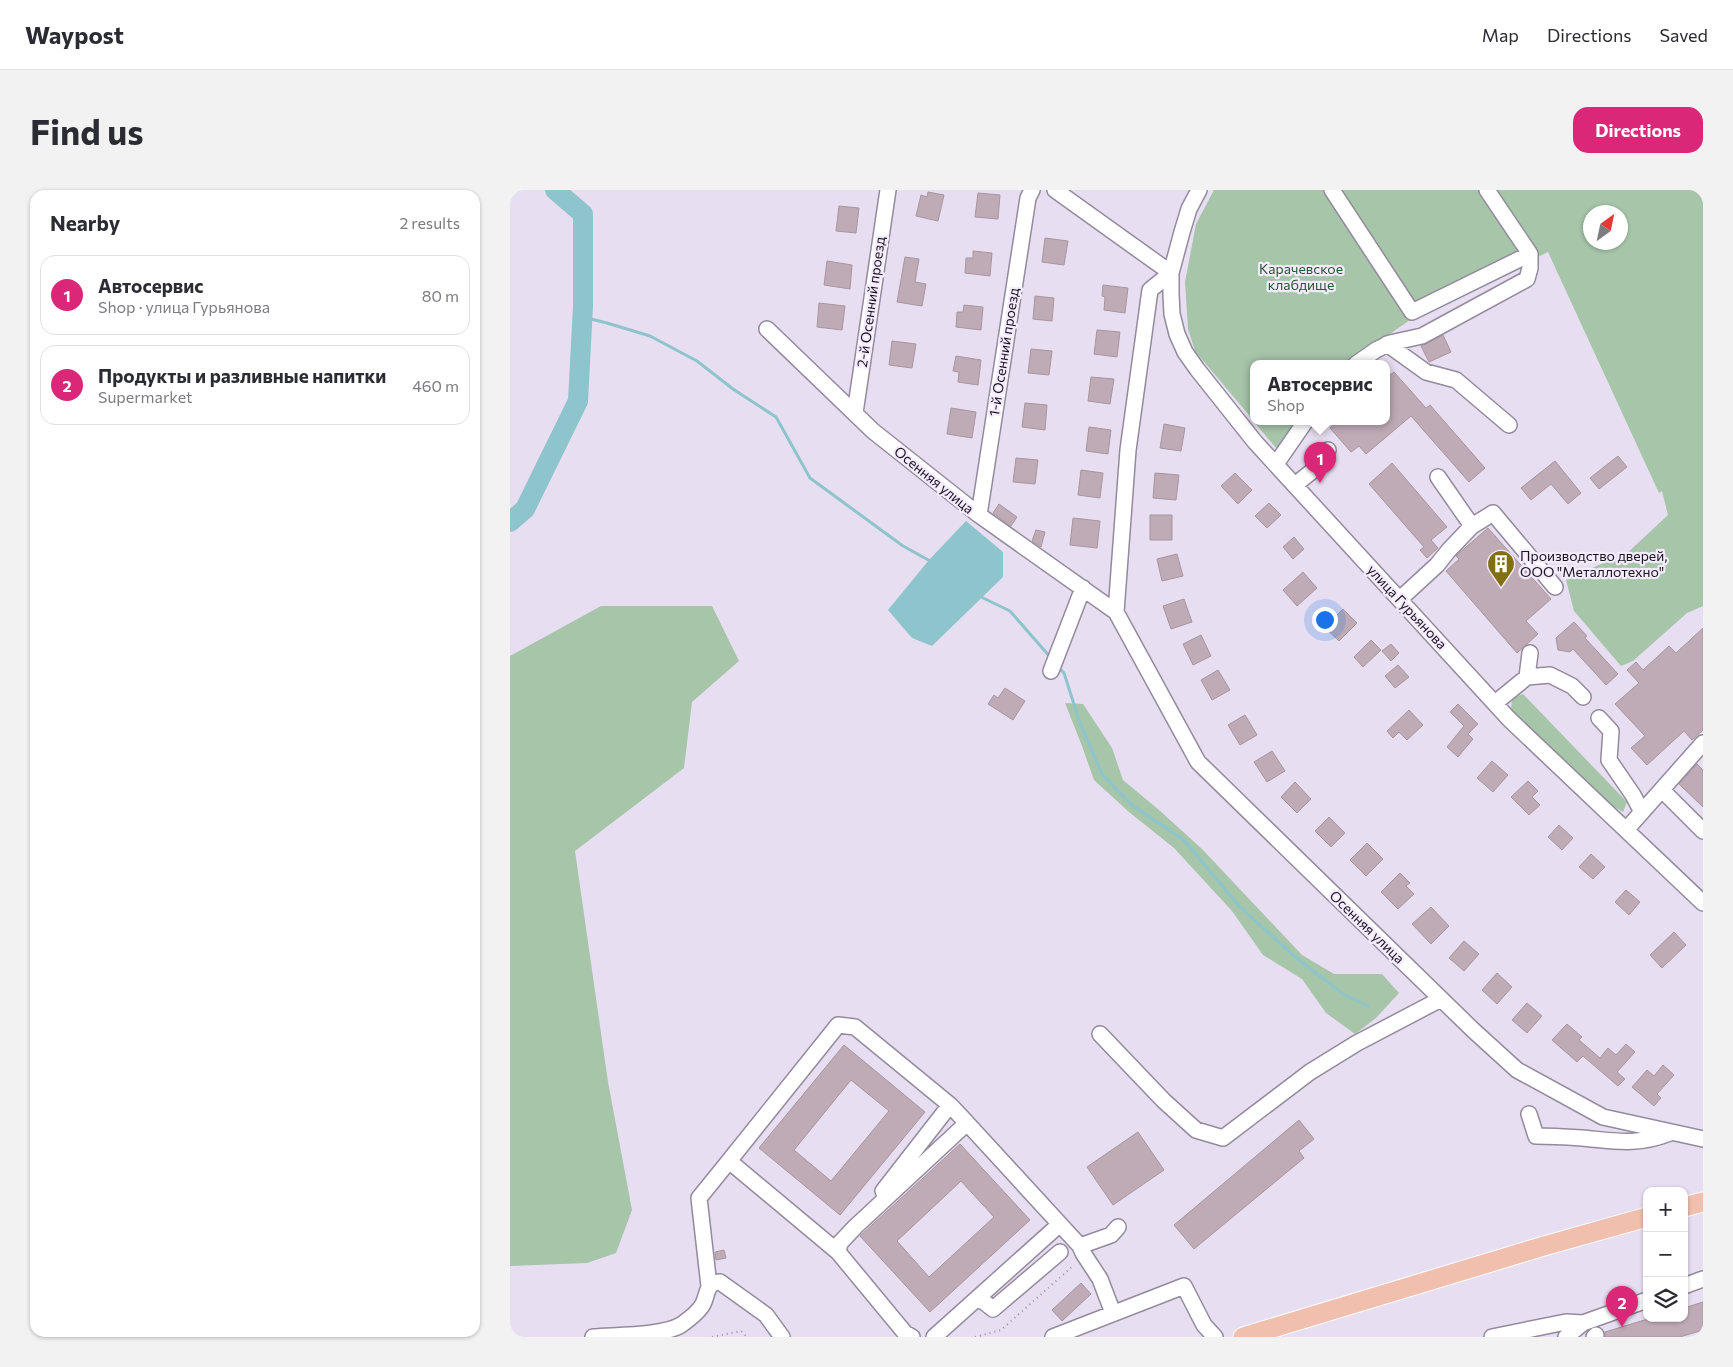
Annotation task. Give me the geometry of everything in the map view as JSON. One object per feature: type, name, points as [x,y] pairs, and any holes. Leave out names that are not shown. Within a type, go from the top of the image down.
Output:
[{"type":"main road","points":[[1688,1206],[1703,1202]]},
{"type":"main road","points":[[1243,1337],[1643,1218]]},
{"type":"street","name":"2-й Осенний проезд","points":[[855,413],[888,190]]},
{"type":"street","name":"1-й Осенний проезд","points":[[978,515],[1028,198],[1032,190]]},
{"type":"street","points":[[1055,190],[1171,273],[1150,290],[1128,450],[1116,612]]},
{"type":"street","name":"улица Гурьянова","points":[[1199,190],[1189,209],[1171,273],[1172,314],[1177,334],[1197,369],[1276,464],[1509,719],[1703,903]]},
{"type":"street","points":[[1332,190],[1412,312],[1530,254]]},
{"type":"street","points":[[1362,360],[1387,344],[1422,336],[1527,278],[1530,268],[1530,254],[1487,190]]},
{"type":"street","name":"Осенняя улица","points":[[767,329],[873,431],[978,515],[1116,612],[1198,762],[1517,1070],[1603,1117],[1703,1139]]},
{"type":"street","points":[[1387,344],[1426,372],[1456,380],[1509,425]]},
{"type":"street","points":[[1276,464],[1303,425]]},
{"type":"street","points":[[1295,485],[1310,472],[1328,450]]},
{"type":"street","points":[[1438,477],[1472,526]]},
{"type":"street","points":[[1400,599],[1437,565],[1472,526],[1493,513],[1555,587]]},
{"type":"street","points":[[1051,671],[1083,588]]},
{"type":"street","points":[[1527,677],[1530,653]]},
{"type":"street","points":[[1495,703],[1527,677],[1550,675],[1572,686],[1583,697]]},
{"type":"street","points":[[1598,718],[1611,731],[1609,760],[1633,795],[1642,812]]},
{"type":"street","points":[[1626,830],[1703,744]]},
{"type":"street","points":[[1662,790],[1703,831]]},
{"type":"street","points":[[1100,1034],[1164,1102],[1196,1130],[1223,1138],[1310,1072],[1357,1043],[1442,999]]},
{"type":"street","points":[[593,1337],[659,1331],[680,1326],[703,1305],[709,1286],[699,1198],[838,1026],[854,1027],[950,1105],[1080,1246],[1100,1279],[1113,1313]]},
{"type":"street","points":[[855,1228],[950,1105]]},
{"type":"street","points":[[1529,1114],[1536,1136],[1583,1138],[1623,1143],[1658,1138],[1671,1132]]},
{"type":"street","points":[[838,1252],[840,1243],[855,1228],[967,1123]]},
{"type":"street","points":[[729,1161],[838,1252],[905,1333],[912,1337]]},
{"type":"street","points":[[934,1337],[1060,1224]]},
{"type":"street","points":[[1080,1246],[1111,1234],[1118,1227]]},
{"type":"street","points":[[979,1298],[993,1309],[1060,1252]]},
{"type":"street","points":[[1688,1285],[1703,1279]]},
{"type":"street","points":[[709,1286],[714,1282],[720,1282],[766,1315],[782,1337]]},
{"type":"street","points":[[1053,1337],[1184,1286],[1204,1325],[1215,1337]]},
{"type":"street","points":[[1566,1337],[1583,1323],[1643,1301]]},
{"type":"street","points":[[1492,1337],[1566,1322],[1583,1323]]},
{"type":"path","points":[[975,1337],[1001,1330],[1079,1260],[1060,1252]]},
{"type":"path","points":[[712,1337],[742,1331],[747,1337]]},
{"type":"green space","name":"Карачевское клабдище","points":[[1214,190],[1703,190],[1703,606],[1687,613],[1633,661],[1621,666],[1574,611],[1566,580],[1614,558],[1623,557],[1668,515],[1662,491],[1659,493],[1548,252],[1417,315],[1353,360],[1250,360],[1250,416],[1195,351],[1188,329],[1185,282],[1196,224]]},
{"type":"green space","points":[[1257,425],[1295,425],[1277,449]]},
{"type":"green space","points":[[601,606],[712,606],[739,661],[692,702],[684,768],[575,851],[608,1082],[632,1210],[616,1253],[587,1263],[510,1266],[510,656]]},
{"type":"green space","points":[[1523,694],[1627,802],[1623,812],[1613,806],[1511,711],[1512,698]]},
{"type":"green space","points":[[1065,703],[1083,704],[1112,748],[1123,780],[1202,849],[1302,955],[1334,974],[1382,974],[1399,993],[1376,1018],[1355,1034],[1326,1013],[1302,979],[1263,955],[1232,911],[1174,848],[1129,812],[1094,780]]},
{"type":"shaded area","points":[[966,521],[1003,552],[1003,577],[932,646],[912,638],[888,610],[929,560]]},
{"type":"building","points":[[928,192],[944,195],[938,221],[916,216],[921,195],[927,197]]},
{"type":"building","points":[[978,193],[1000,195],[998,219],[975,217]]},
{"type":"building","points":[[839,206],[859,208],[856,233],[836,231]]},
{"type":"building","points":[[1045,238],[1068,241],[1064,265],[1042,262]]},
{"type":"building","points":[[973,251],[992,253],[990,276],[965,273],[966,258],[973,258]]},
{"type":"building","points":[[905,257],[919,259],[915,282],[926,284],[922,306],[897,302]]},
{"type":"building","points":[[827,261],[852,265],[850,289],[824,285]]},
{"type":"building","points":[[1103,285],[1128,288],[1125,313],[1104,310],[1105,297],[1102,296]]},
{"type":"building","points":[[1035,296],[1054,298],[1052,321],[1033,319]]},
{"type":"building","points":[[819,303],[845,306],[842,330],[817,327]]},
{"type":"building","points":[[964,305],[983,307],[981,330],[956,327],[957,312],[963,312]]},
{"type":"building","points":[[1097,330],[1120,332],[1117,357],[1094,354]]},
{"type":"building","points":[[1443,335],[1451,352],[1429,362],[1421,346]]},
{"type":"building","points":[[892,341],[916,344],[912,368],[889,365]]},
{"type":"building","points":[[1031,349],[1052,351],[1049,375],[1028,373]]},
{"type":"building","points":[[956,356],[981,360],[978,385],[958,382],[959,372],[953,371]]},
{"type":"building","points":[[1394,372],[1426,408],[1430,405],[1485,468],[1469,482],[1411,416],[1366,454],[1359,446],[1351,452],[1330,428],[1334,425],[1390,425],[1390,375]]},
{"type":"building","points":[[1091,377],[1114,379],[1110,404],[1088,401]]},
{"type":"building","points":[[1025,403],[1047,405],[1045,430],[1022,427]]},
{"type":"building","points":[[951,408],[976,412],[972,438],[947,434]]},
{"type":"building","points":[[1164,424],[1185,428],[1181,451],[1160,448]]},
{"type":"building","points":[[1089,427],[1111,430],[1108,454],[1086,451]]},
{"type":"building","points":[[1618,456],[1627,467],[1599,489],[1590,478]]},
{"type":"building","points":[[1016,458],[1038,460],[1035,484],[1013,482]]},
{"type":"building","points":[[1555,461],[1581,493],[1568,504],[1551,484],[1531,500],[1521,488]]},
{"type":"building","points":[[1392,463],[1447,527],[1431,540],[1438,548],[1427,558],[1420,550],[1424,547],[1369,484]]},
{"type":"building","points":[[1081,470],[1103,473],[1100,498],[1078,495]]},
{"type":"building","points":[[1155,473],[1179,475],[1176,500],[1153,498]]},
{"type":"building","points":[[1235,473],[1252,490],[1238,504],[1221,486]]},
{"type":"building","points":[[1269,503],[1281,515],[1267,528],[1255,516]]},
{"type":"building","points":[[999,504],[1017,517],[1011,526],[993,513]]},
{"type":"building","points":[[1150,515],[1172,515],[1172,540],[1150,540]]},
{"type":"building","points":[[1073,518],[1100,521],[1097,548],[1070,545]]},
{"type":"building","name":"Производство дверей, ООО \"Металлотехно\"","points":[[1488,528],[1551,599],[1526,621],[1538,634],[1517,653],[1446,571],[1459,559],[1456,556]]},
{"type":"building","points":[[1036,530],[1045,532],[1041,547],[1032,541]]},
{"type":"building","points":[[1294,537],[1304,549],[1293,559],[1283,547]]},
{"type":"building","points":[[1177,554],[1183,576],[1162,581],[1157,559]]},
{"type":"building","points":[[1303,572],[1317,588],[1297,606],[1283,590]]},
{"type":"building","points":[[1184,599],[1192,622],[1171,629],[1163,606]]},
{"type":"building","points":[[1327,609],[1335,617],[1343,609],[1357,623],[1339,641],[1317,620]]},
{"type":"building","points":[[1574,622],[1587,636],[1585,638],[1618,674],[1606,685],[1573,649],[1570,652],[1558,650],[1556,638]]},
{"type":"building","points":[[1703,628],[1703,730],[1692,740],[1684,731],[1647,765],[1631,748],[1645,736],[1615,704],[1639,683],[1627,670],[1636,662],[1643,670],[1669,646],[1676,653]]},
{"type":"building","points":[[1201,635],[1211,656],[1193,665],[1183,644]]},
{"type":"building","points":[[1371,640],[1381,650],[1363,667],[1354,657]]},
{"type":"building","points":[[1391,644],[1399,653],[1391,661],[1382,651]]},
{"type":"building","points":[[1398,665],[1409,677],[1395,688],[1385,676]]},
{"type":"building","points":[[1218,670],[1230,690],[1212,700],[1201,680]]},
{"type":"building","points":[[1005,688],[1025,701],[1013,720],[988,704],[994,695],[998,698]]},
{"type":"building","points":[[1458,704],[1478,724],[1468,734],[1473,739],[1458,757],[1447,747],[1464,726],[1450,712]]},
{"type":"building","points":[[1409,710],[1423,725],[1407,740],[1399,732],[1393,738],[1387,731]]},
{"type":"building","points":[[1245,715],[1257,735],[1240,745],[1228,725]]},
{"type":"building","points":[[1272,751],[1285,771],[1267,782],[1254,762]]},
{"type":"building","points":[[1492,761],[1508,775],[1493,792],[1477,778]]},
{"type":"building","points":[[1697,764],[1703,770],[1703,807],[1679,784]]},
{"type":"building","points":[[1528,781],[1538,791],[1532,797],[1540,805],[1529,815],[1511,797]]},
{"type":"building","points":[[1295,782],[1311,799],[1297,813],[1281,797]]},
{"type":"building","points":[[1329,817],[1345,833],[1331,847],[1315,831]]},
{"type":"building","points":[[1559,825],[1573,838],[1562,850],[1548,837]]},
{"type":"building","points":[[1367,843],[1383,859],[1366,876],[1350,860]]},
{"type":"building","points":[[1591,854],[1605,867],[1593,879],[1579,867]]},
{"type":"building","points":[[1400,873],[1410,883],[1406,886],[1414,894],[1398,909],[1381,892]]},
{"type":"building","points":[[1626,890],[1640,902],[1629,915],[1615,902]]},
{"type":"building","points":[[1431,907],[1449,926],[1431,944],[1412,924]]},
{"type":"building","points":[[1674,932],[1686,945],[1662,968],[1650,955]]},
{"type":"building","points":[[1464,941],[1479,954],[1464,971],[1449,958]]},
{"type":"building","points":[[1497,973],[1512,987],[1497,1004],[1482,990]]},
{"type":"building","points":[[1527,1003],[1542,1016],[1527,1033],[1512,1020]]},
{"type":"building","points":[[1567,1024],[1582,1037],[1579,1040],[1600,1058],[1608,1048],[1616,1055],[1626,1044],[1635,1052],[1617,1072],[1625,1079],[1618,1086],[1583,1056],[1577,1062],[1552,1040]]},
{"type":"building","points":[[844,1045],[925,1112],[840,1215],[759,1148]],"holes":[[[851,1080],[889,1111],[831,1181],[794,1150]]]},
{"type":"building","points":[[1663,1065],[1674,1075],[1657,1094],[1661,1098],[1654,1106],[1632,1087],[1647,1070],[1654,1076]]},
{"type":"building","points":[[1299,1120],[1314,1139],[1299,1151],[1304,1158],[1194,1249],[1174,1225]]},
{"type":"building","points":[[1138,1132],[1164,1170],[1113,1205],[1087,1167]]},
{"type":"building","points":[[960,1144],[1030,1220],[930,1312],[860,1236]],"holes":[[[961,1181],[994,1217],[929,1277],[897,1241]]]},
{"type":"building","points":[[724,1250],[726,1258],[716,1260],[715,1252]]},
{"type":"building","points":[[1081,1283],[1091,1294],[1062,1321],[1052,1310]]},
{"type":"building","points":[[1703,1302],[1703,1330],[1680,1337],[1605,1337],[1605,1332],[1643,1320],[1643,1322],[1688,1322],[1688,1307]]},
{"type":"waterway","points":[[510,522],[525,509],[578,401],[583,306],[583,214],[555,190]]},
{"type":"waterway","points":[[583,317],[650,336],[697,361],[733,389],[776,417],[810,478],[903,546],[932,562]]},
{"type":"waterway","points":[[979,596],[1010,611],[1051,658]]},
{"type":"waterway","points":[[1058,667],[1064,673],[1080,723],[1102,774],[1133,806],[1184,840],[1238,905],[1294,956],[1343,994],[1368,1006]]},
{"type":"place","name":"Автосервис","points":[[1320,483]]},
{"type":"place","name":"Производство дверей, ООО \"Металлотехно\"","points":[[1501,588]]},
{"type":"place","name":"Продукты и разливные напитки","points":[[1622,1327]]}]
